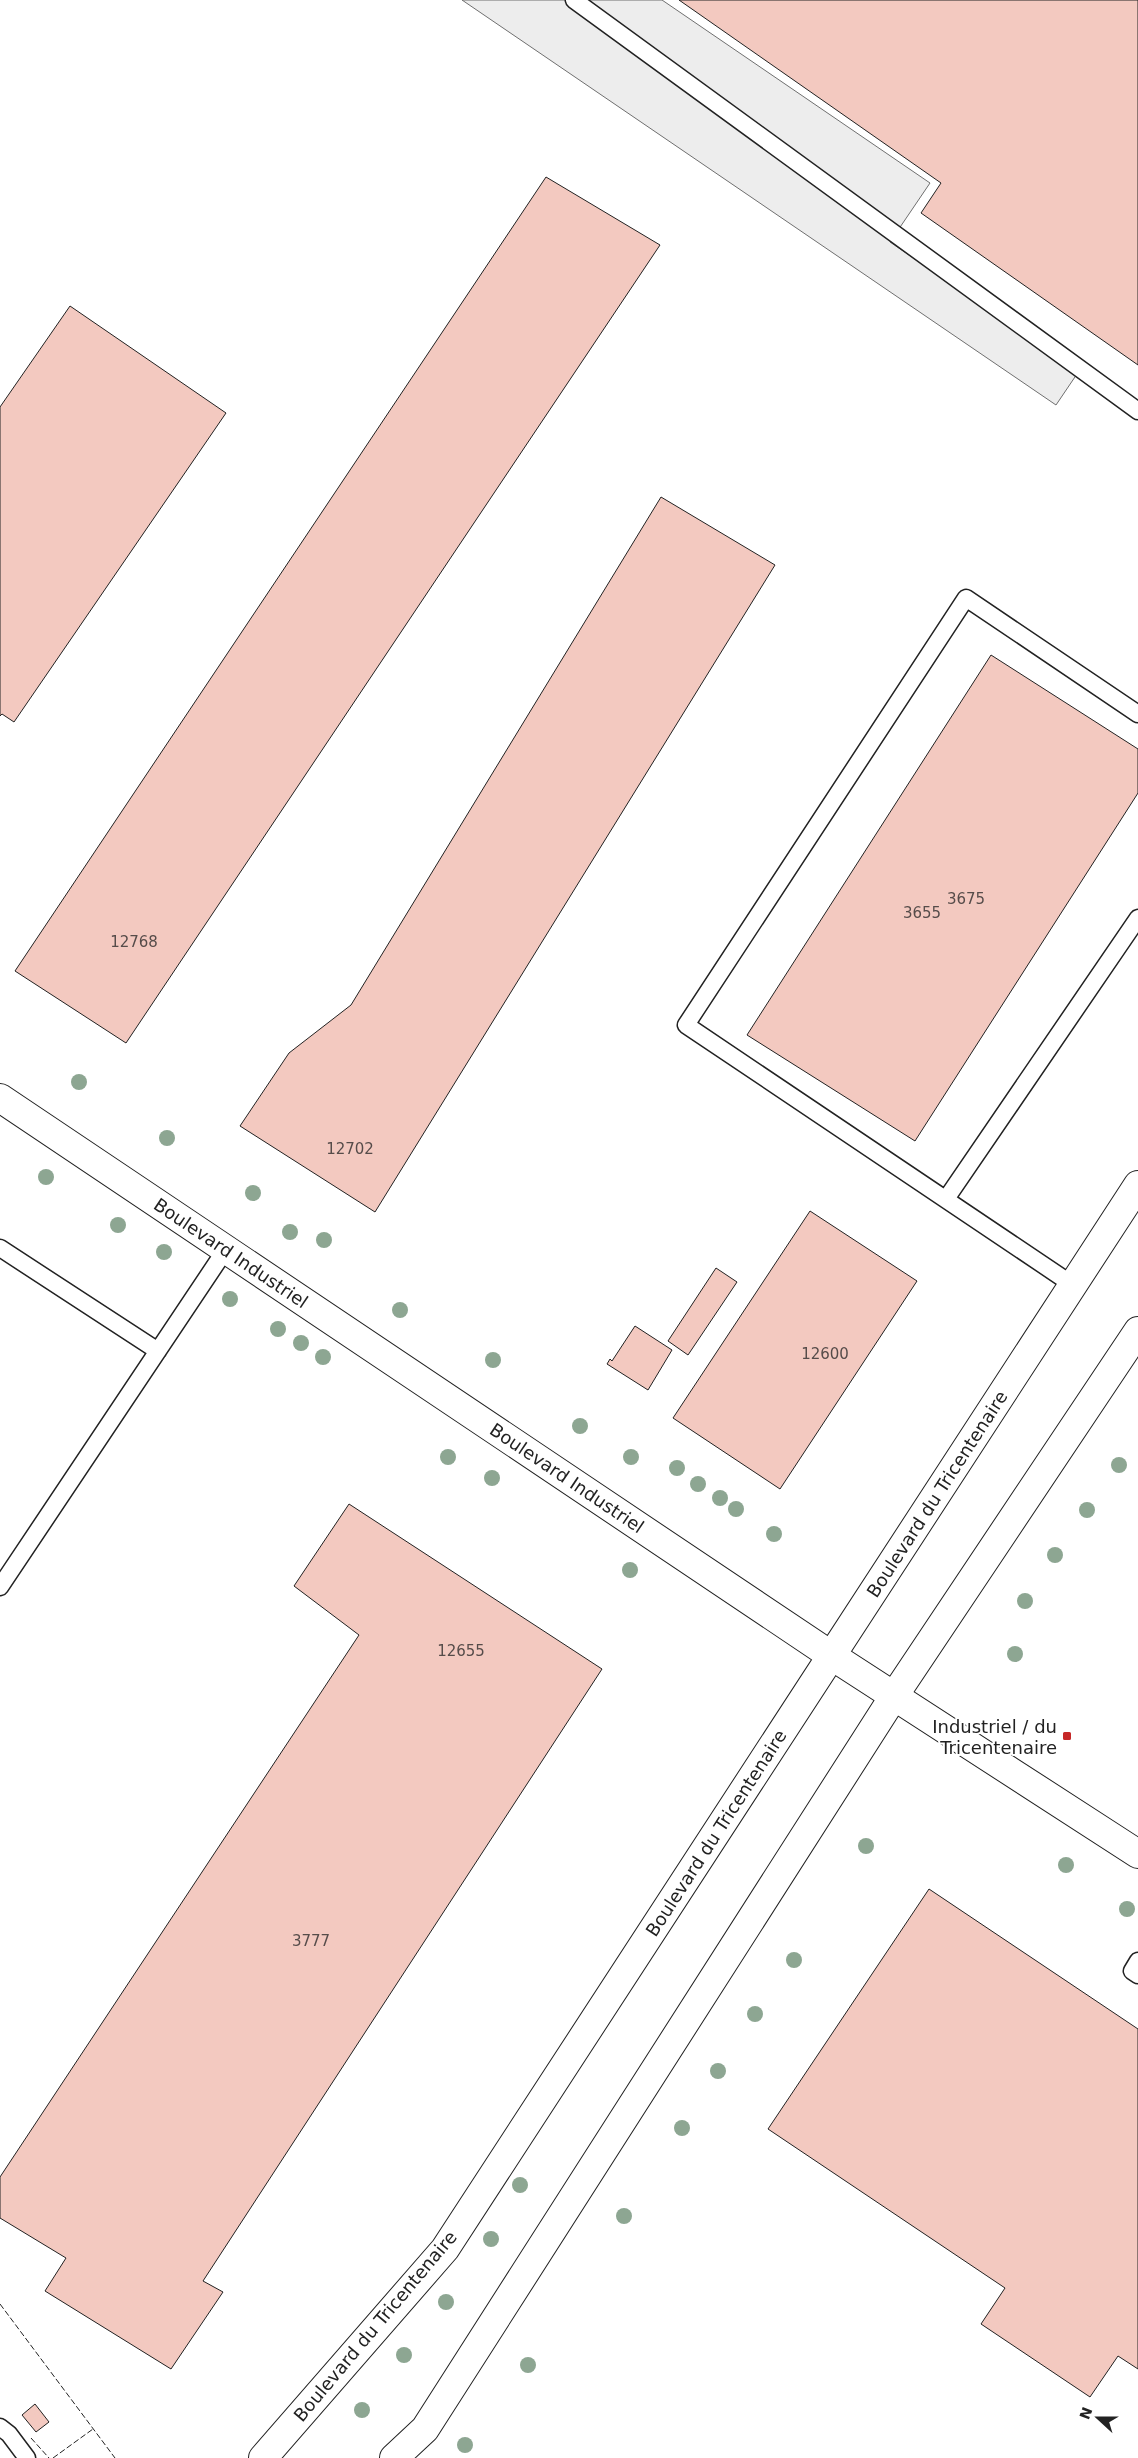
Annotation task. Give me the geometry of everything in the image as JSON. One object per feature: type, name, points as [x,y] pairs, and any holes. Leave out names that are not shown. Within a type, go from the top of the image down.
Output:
[{"type":"street","name":"Boulevard Industriel","points":[[0,1098],[832,1656],[1138,1854]]},
{"type":"street","name":"Boulevard du Tricentenaire","points":[[263,2458],[445,2249],[1138,1185]]},
{"type":"street","points":[[394,2458],[425,2429],[894,1696],[1138,1331]]},
{"type":"lane","points":[[574,0],[1138,411]]},
{"type":"lane","points":[[1073,1285],[686,1026],[966,598],[1138,714]]},
{"type":"lane","points":[[946,1199],[1138,918]]},
{"type":"lane","points":[[0,1248],[158,1351]]},
{"type":"lane","points":[[0,1587],[226,1249]]},
{"type":"lane","points":[[1138,1961],[1132,1971],[1138,1975]]},
{"type":"lane","points":[[0,2427],[9,2434],[27,2458]]},
{"type":"shaded area","points":[[462,0],[662,0],[930,183],[890,242],[1079,371],[1056,405]]},
{"type":"building","points":[[679,0],[1138,0],[1138,365],[921,213],[941,183]]},
{"type":"building","points":[[546,177],[660,245],[126,1043],[15,971]]},
{"type":"building","points":[[70,306],[226,413],[14,722],[2,714],[0,716],[0,407]]},
{"type":"building","points":[[661,497],[775,565],[375,1212],[240,1126],[289,1053],[351,1005]]},
{"type":"building","points":[[991,655],[1138,749],[1138,793],[915,1141],[747,1035]]},
{"type":"building","points":[[810,1211],[917,1281],[780,1489],[673,1418]]},
{"type":"building","points":[[716,1268],[737,1282],[688,1355],[668,1341]]},
{"type":"building","points":[[635,1326],[672,1350],[648,1390],[607,1364],[610,1359],[612,1361]]},
{"type":"building","points":[[349,1504],[602,1669],[203,2281],[223,2292],[171,2369],[45,2291],[66,2258],[0,2218],[0,2177],[359,1635],[294,1586]]},
{"type":"building","points":[[929,1889],[1138,2029],[1138,2369],[1118,2356],[1090,2397],[981,2324],[1005,2288],[768,2129]]},
{"type":"building","points":[[35,2404],[49,2422],[36,2432],[22,2415]]},
{"type":"fence","points":[[0,2304],[115,2458]]},
{"type":"fence","points":[[53,2458],[93,2429]]},
{"type":"fence","points":[[31,2438],[49,2458]]},
{"type":"place","name":"Industriel / du Tricentenaire","points":[[1067,1736]]}]
